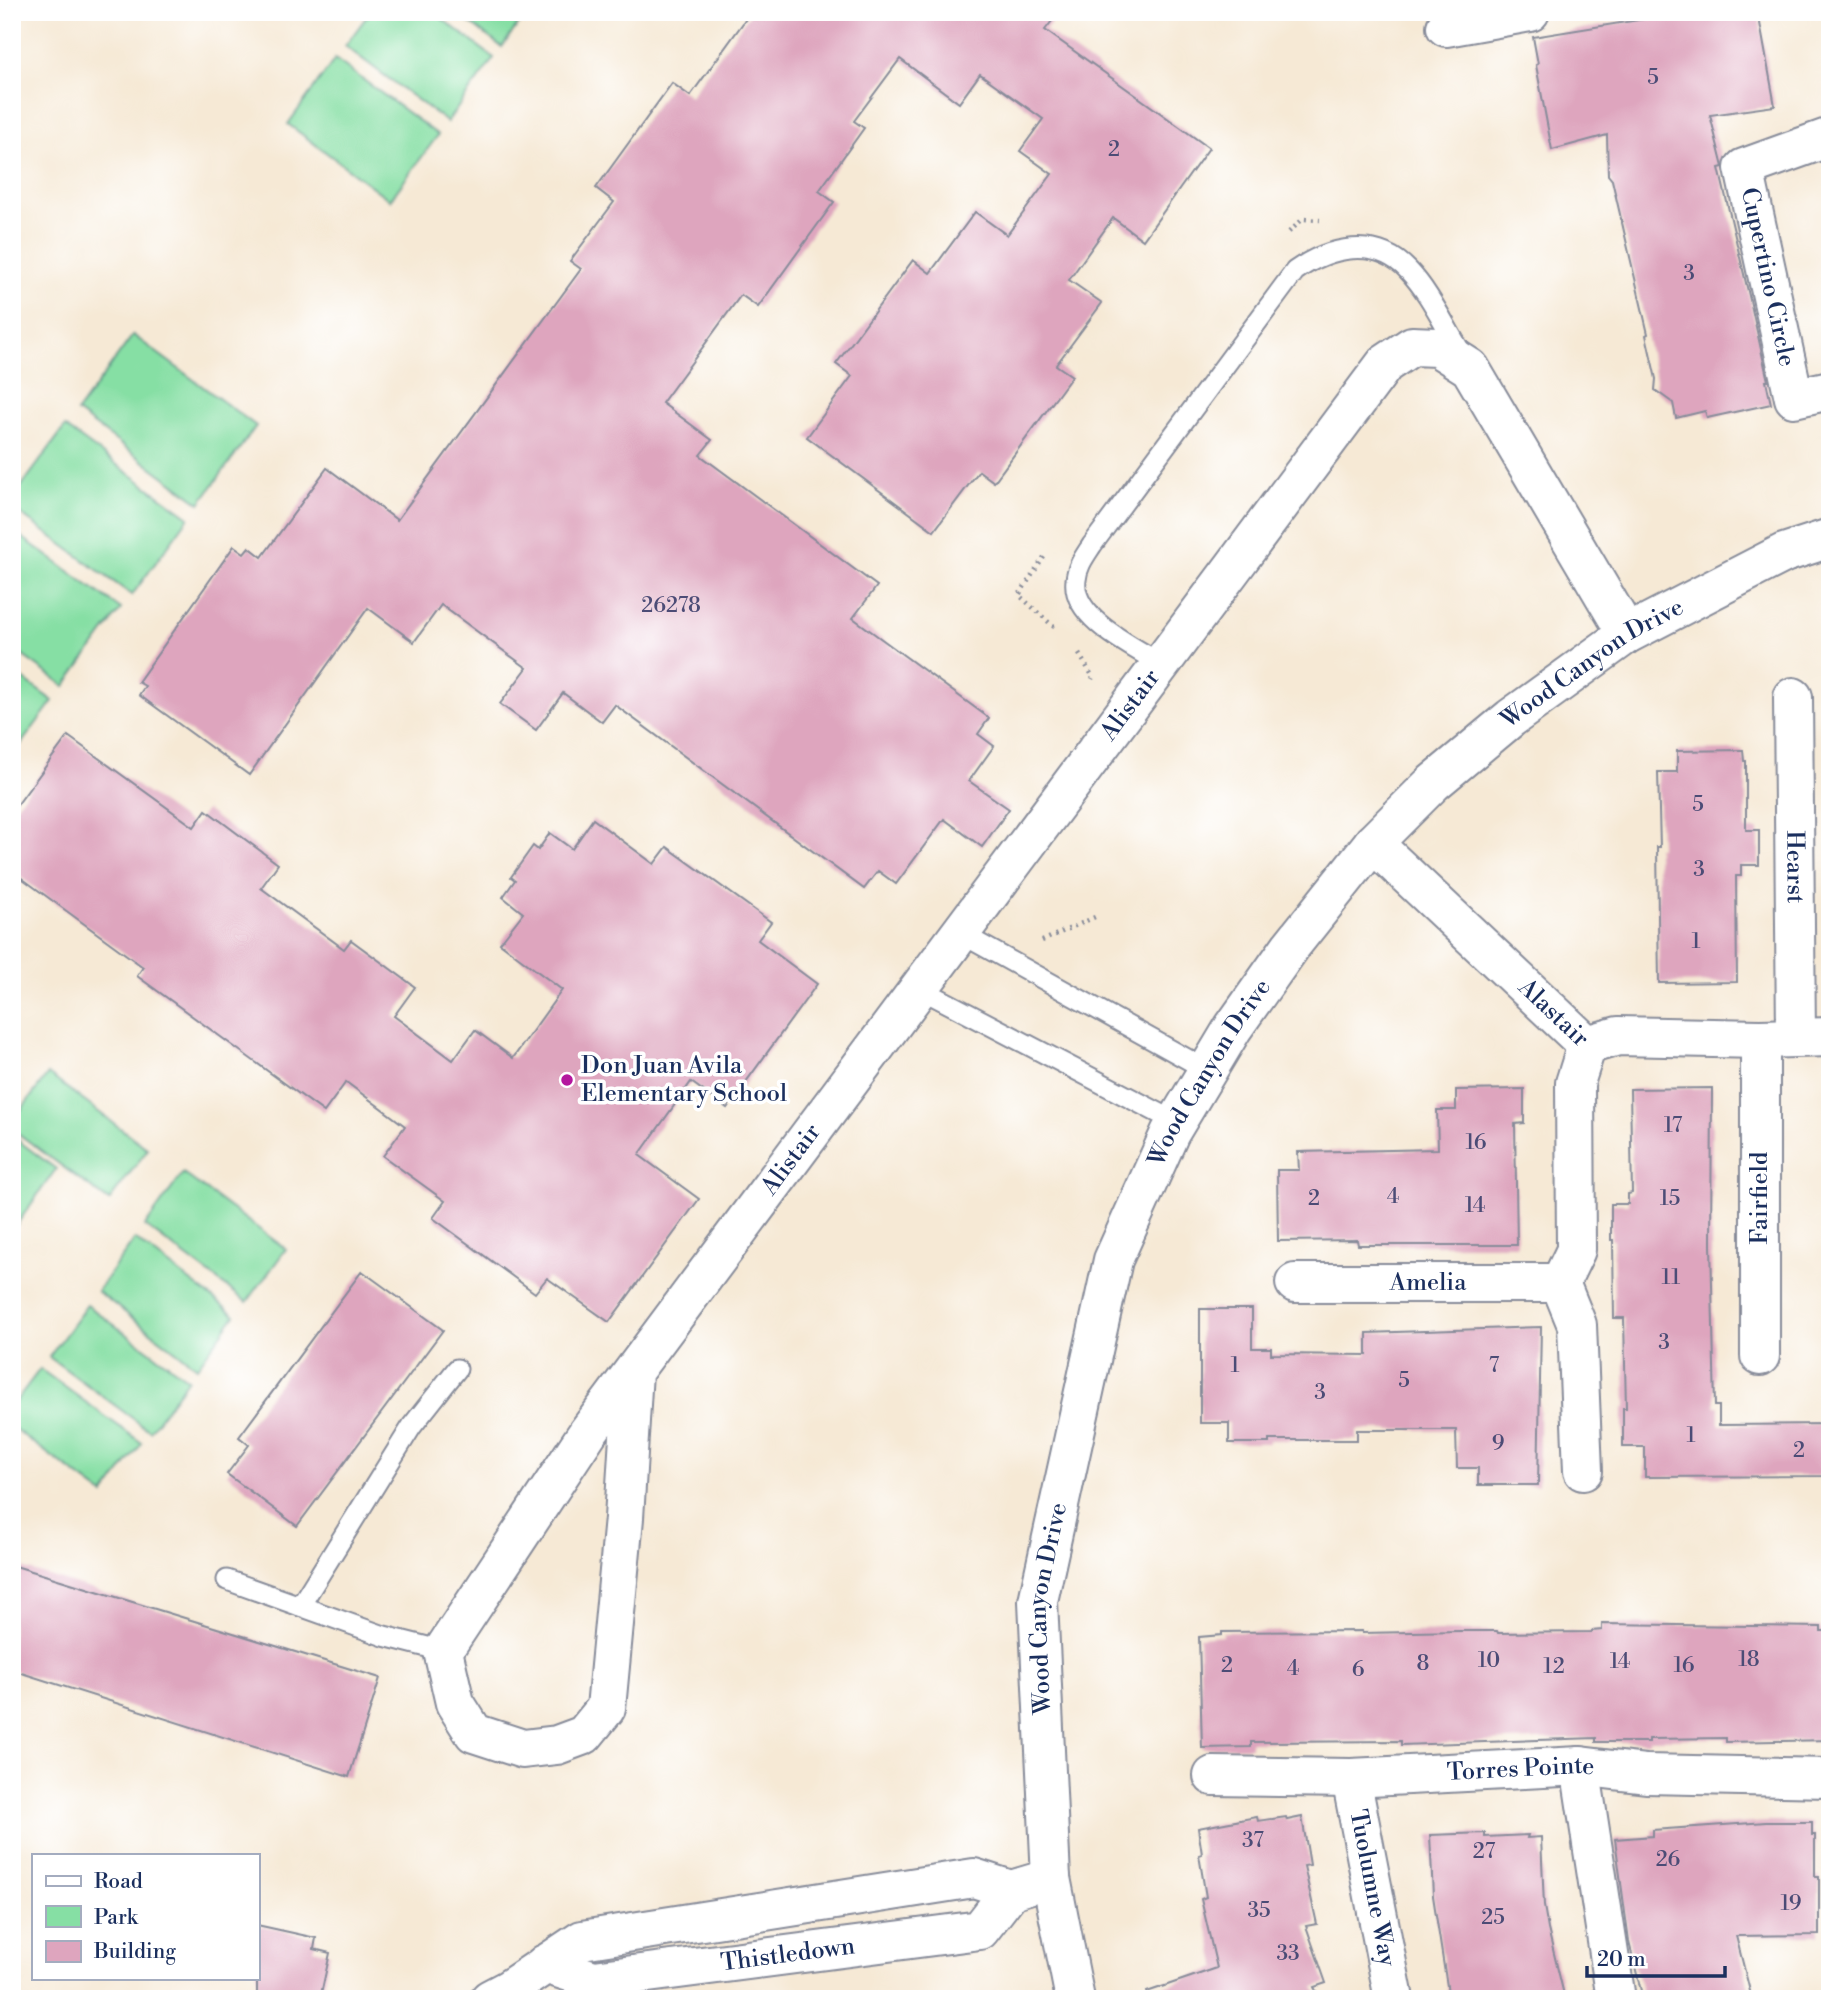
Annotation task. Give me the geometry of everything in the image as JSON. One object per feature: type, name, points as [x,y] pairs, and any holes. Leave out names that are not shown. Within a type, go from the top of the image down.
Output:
[{"type":"street","points":[[1446,27],[1530,12]]},
{"type":"street","name":"Cupertino Circle","points":[[1830,137],[1744,168],[1794,398],[1830,390]]},
{"type":"street","name":"Alistair","points":[[443,1651],[588,1432],[1385,364],[1412,346],[1437,347],[1470,368],[1627,634]]},
{"type":"street","name":"Wood Canyon Drive","points":[[1075,1999],[1051,1878],[1038,1601],[1113,1260],[1176,1122],[1233,1028],[1291,946],[1373,843],[1433,783],[1501,726],[1627,634],[1784,553],[1830,538]]},
{"type":"street","name":"Hearst","points":[[1793,697],[1795,1038]]},
{"type":"street","name":"Alastair","points":[[1373,843],[1587,1045],[1618,1036],[1795,1038]]},
{"type":"street","name":"Fairfield","points":[[1760,1356],[1795,1038]]},
{"type":"street","points":[[1583,1471],[1577,1325],[1560,1283],[1576,1250],[1575,1083],[1587,1045]]},
{"type":"street","name":"Amelia","points":[[1295,1283],[1560,1283]]},
{"type":"street","points":[[443,1651],[455,1703],[474,1732],[523,1749],[557,1745],[584,1735],[606,1708],[624,1518],[633,1372]]},
{"type":"street","points":[[1580,1766],[1616,1999]]},
{"type":"street","name":"Torres Pointe","points":[[1213,1776],[1351,1778],[1580,1766],[1646,1774],[1830,1778]]},
{"type":"street","name":"Tuolumne Way","points":[[1351,1778],[1394,1999]]},
{"type":"street","name":"Thistledown","points":[[490,1999],[582,1940],[974,1878],[1011,1890],[980,1930],[594,1979],[545,1964]]},
{"type":"street","points":[[1011,1890],[1051,1878]]},
{"type":"lane","points":[[1161,664],[1088,615],[1079,601],[1075,583],[1079,566],[1295,271],[1309,261],[1349,247],[1374,250],[1392,257],[1408,269],[1421,286],[1470,368]]},
{"type":"lane","points":[[960,933],[1207,1070]]},
{"type":"lane","points":[[919,988],[1176,1122]]},
{"type":"lane","points":[[300,1606],[412,1426],[457,1369]]},
{"type":"lane","points":[[226,1580],[384,1636],[443,1651]]},
{"type":"path","points":[[1040,942],[1096,917]]},
{"type":"green space","points":[[370,12],[433,12],[494,58],[447,122],[345,46]]},
{"type":"green space","points":[[455,12],[527,12],[502,47]]},
{"type":"green space","points":[[335,59],[438,135],[390,200],[288,124]]},
{"type":"green space","points":[[133,335],[256,426],[200,503],[77,412]]},
{"type":"green space","points":[[65,427],[189,517],[132,595],[12,508],[12,499]]},
{"type":"green space","points":[[12,530],[121,609],[65,686],[12,648]]},
{"type":"green space","points":[[12,671],[53,701],[12,756]]},
{"type":"green space","points":[[48,1074],[148,1149],[109,1201],[12,1129],[12,1122]]},
{"type":"green space","points":[[12,1136],[56,1169],[12,1231]]},
{"type":"green space","points":[[183,1173],[286,1249],[247,1302],[145,1226]]},
{"type":"green space","points":[[135,1239],[235,1315],[197,1367],[97,1291]]},
{"type":"green space","points":[[87,1305],[188,1379],[150,1431],[49,1357]]},
{"type":"green space","points":[[40,1369],[142,1443],[104,1495],[12,1427],[12,1406]]},
{"type":"building","points":[[751,12],[1059,12],[1045,30],[1209,148],[1143,240],[1113,218],[1069,280],[1102,303],[1056,365],[1072,376],[994,482],[979,471],[934,531],[807,437],[852,376],[836,364],[913,260],[930,273],[975,212],[1007,235],[1052,174],[1020,151],[1043,119],[980,74],[959,103],[900,59],[854,121],[864,128],[819,191],[834,202],[758,307],[741,295],[662,403],[712,440],[700,455],[877,586],[853,618],[989,718],[978,734],[994,746],[969,781],[1009,809],[982,847],[944,819],[896,884],[878,871],[864,889],[615,705],[602,722],[563,693],[536,730],[500,704],[527,668],[441,605],[414,642],[368,608],[249,775],[139,695],[145,686],[138,682],[234,546],[244,553],[249,547],[262,557],[327,468],[397,520],[581,269],[570,261],[614,202],[596,188],[672,83],[690,96]]},
{"type":"building","points":[[1688,12],[1758,12],[1775,106],[1710,115],[1723,167],[1719,168],[1771,404],[1707,418],[1705,411],[1676,418],[1673,403],[1655,390],[1656,379],[1646,335],[1648,334],[1612,180],[1608,175],[1607,135],[1552,150],[1533,37]]},
{"type":"building","points":[[68,736],[194,827],[206,810],[278,864],[261,888],[344,949],[351,940],[415,987],[394,1016],[453,1060],[475,1030],[513,1058],[562,990],[500,943],[523,913],[503,897],[515,880],[511,877],[533,846],[538,850],[550,833],[572,849],[593,819],[654,864],[667,847],[771,922],[758,940],[817,984],[727,1108],[691,1082],[639,1155],[699,1199],[609,1322],[547,1278],[535,1293],[433,1218],[445,1201],[383,1156],[405,1126],[346,1082],[324,1112],[137,976],[143,967],[12,871],[12,812]]},
{"type":"building","points":[[1743,750],[1746,761],[1746,830],[1759,830],[1759,865],[1741,865],[1741,876],[1736,876],[1737,982],[1659,983],[1658,772],[1677,772],[1677,751]]},
{"type":"building","points":[[1712,1088],[1711,1245],[1715,1406],[1719,1406],[1719,1425],[1830,1424],[1830,1476],[1645,1477],[1645,1447],[1623,1447],[1623,1408],[1626,1408],[1624,1318],[1614,1318],[1611,1204],[1628,1204],[1628,1194],[1632,1193],[1630,1089]]},
{"type":"building","points":[[1524,1089],[1524,1123],[1515,1124],[1517,1245],[1358,1245],[1357,1240],[1278,1241],[1277,1170],[1299,1170],[1298,1152],[1438,1149],[1437,1110],[1456,1110],[1456,1090]]},
{"type":"building","points":[[362,1271],[443,1330],[297,1526],[227,1474],[249,1445],[239,1437]]},
{"type":"building","points":[[1200,1309],[1252,1309],[1252,1348],[1271,1348],[1271,1354],[1367,1355],[1367,1333],[1541,1327],[1538,1485],[1478,1485],[1478,1468],[1457,1468],[1456,1430],[1357,1430],[1357,1440],[1229,1443],[1229,1423],[1200,1423]]},
{"type":"building","points":[[12,1565],[380,1678],[349,1777],[12,1670]]},
{"type":"building","points":[[1602,1624],[1821,1627],[1821,1631],[1830,1631],[1830,1740],[1726,1742],[1726,1738],[1596,1742],[1596,1738],[1401,1745],[1401,1741],[1251,1742],[1251,1747],[1202,1748],[1199,1637],[1222,1635],[1222,1632],[1592,1632],[1602,1630]]},
{"type":"building","points":[[1257,1817],[1258,1821],[1302,1817],[1310,1865],[1304,1866],[1317,1924],[1306,1926],[1326,1983],[1314,1987],[1320,1999],[1148,1999],[1147,1992],[1217,1968],[1201,1899],[1206,1897],[1199,1855],[1202,1854],[1198,1828]]},
{"type":"building","points":[[1766,1822],[1812,1822],[1812,1835],[1815,1835],[1815,1877],[1819,1877],[1819,1935],[1736,1936],[1752,1999],[1643,1999],[1629,1942],[1615,1839],[1653,1836],[1653,1830]]},
{"type":"building","points":[[1485,1833],[1485,1837],[1541,1837],[1544,1906],[1565,1999],[1449,1999],[1433,1896],[1430,1835]]},
{"type":"building","points":[[259,1925],[316,1938],[314,1949],[330,1953],[320,1999],[257,1999]]},
{"type":"place","name":"Don Juan Avila Elementary School","points":[[567,1080]]}]
